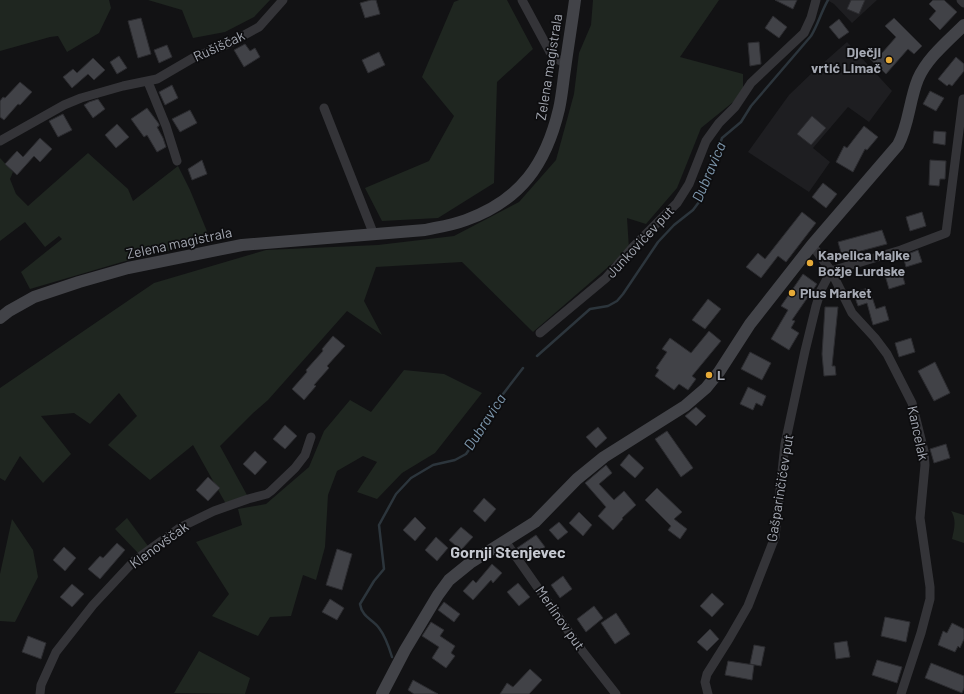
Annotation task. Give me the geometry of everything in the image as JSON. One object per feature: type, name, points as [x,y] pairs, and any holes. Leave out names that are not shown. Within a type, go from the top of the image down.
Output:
[{"type":"street","name":"Rušiščak","points":[[0,141],[64,105],[81,98],[123,86],[157,79],[193,58],[228,44],[259,27],[283,0]]},
{"type":"street","points":[[522,0],[550,52],[554,57],[566,64]]},
{"type":"street","name":"Zelena magistrala","points":[[0,318],[9,311],[34,297],[128,268],[242,245],[425,230],[462,221],[496,206],[520,188],[538,166],[547,148],[560,107],[575,0]]},
{"type":"street","name":"Junkovićev put","points":[[540,333],[606,278],[633,247],[677,203],[689,184],[706,141],[752,83],[804,33],[811,18],[816,0]]},
{"type":"street","points":[[961,0],[964,3]]},
{"type":"street","points":[[382,694],[408,644],[449,580],[470,563],[535,522],[591,466],[685,406],[706,388],[719,372],[750,324],[812,245],[898,145],[904,131],[918,78],[929,62],[964,25]]},
{"type":"street","points":[[148,82],[166,126],[177,161]]},
{"type":"street","points":[[831,271],[901,250],[946,233],[963,98]]},
{"type":"street","points":[[324,108],[374,235]]},
{"type":"street","name":"Kancelak","points":[[812,245],[831,271],[852,313],[887,354],[912,403],[924,451],[925,465],[920,518],[930,587],[930,599],[921,633],[901,694]]},
{"type":"street","name":"Gašparinčićev put","points":[[708,694],[705,682],[707,674],[748,606],[775,537],[785,444],[816,306],[821,290],[831,271]]},
{"type":"street","name":"Klenovščak","points":[[40,694],[42,685],[56,652],[92,605],[134,562],[181,527],[214,511],[267,494],[305,455],[311,437]]},
{"type":"street","name":"Merlinov put","points":[[505,541],[583,652],[616,694]]},
{"type":"shaded area","points":[[0,0],[109,0],[111,8],[99,33],[67,52],[58,36],[0,51]]},
{"type":"shaded area","points":[[148,0],[270,0],[254,17],[225,32],[193,38],[182,10]]},
{"type":"shaded area","points":[[459,0],[507,0],[533,49],[497,82],[494,183],[438,218],[382,221],[365,188],[429,161],[454,116],[422,77],[454,2]]},
{"type":"shaded area","points":[[593,0],[719,0],[680,57],[743,74],[743,94],[701,128],[677,188],[646,224],[627,218],[629,249],[533,332],[462,262],[376,267],[364,301],[382,335],[347,311],[268,400],[220,446],[247,495],[226,504],[193,445],[150,480],[108,445],[137,416],[119,393],[90,424],[74,413],[41,416],[71,454],[43,483],[20,456],[5,481],[0,478],[0,388],[154,283],[266,250],[378,245],[454,236],[519,202],[556,160],[574,94],[579,53],[591,25]]},
{"type":"shaded area","points":[[829,0],[877,0],[852,23]]},
{"type":"shaded area","points":[[847,42],[892,91],[869,122],[848,107],[813,148],[830,162],[809,192],[748,152],[789,95]]},
{"type":"shaded area","points":[[88,153],[128,189],[133,201],[178,166],[190,190],[211,241],[122,262],[30,289],[21,272],[62,239],[59,236],[45,247],[25,222],[0,241],[0,158],[13,172],[10,179],[16,194],[28,206]]},
{"type":"shaded area","points":[[404,370],[444,374],[482,393],[435,453],[402,473],[377,499],[357,492],[377,462],[363,456],[337,471],[328,495],[325,547],[316,580],[303,575],[291,616],[270,617],[258,636],[212,616],[229,594],[196,542],[242,525],[238,509],[266,504],[309,467],[324,431],[350,400],[371,412]]},
{"type":"shaded area","points":[[951,511],[964,515],[964,543],[952,539],[954,518]]},
{"type":"shaded area","points":[[127,518],[148,546],[138,553],[115,529]]},
{"type":"shaded area","points":[[12,519],[33,550],[38,577],[15,622],[0,621],[0,574]]},
{"type":"shaded area","points":[[199,651],[250,678],[245,694],[174,693]]},
{"type":"building","points":[[376,0],[380,14],[365,18],[360,3]]},
{"type":"building","points":[[775,0],[797,0],[793,9]]},
{"type":"building","points":[[851,0],[865,0],[859,14],[847,9]]},
{"type":"building","points":[[933,0],[944,0],[957,12],[940,30],[929,19],[936,11],[929,4]]},
{"type":"building","points":[[773,16],[787,27],[779,38],[765,28]]},
{"type":"building","points":[[141,18],[151,54],[138,58],[128,21]]},
{"type":"building","points":[[894,18],[922,46],[914,54],[908,49],[886,74],[868,57],[876,48],[882,53],[896,37],[885,26]]},
{"type":"building","points":[[839,19],[849,32],[839,39],[829,27]]},
{"type":"building","points":[[759,42],[761,64],[750,66],[748,43]]},
{"type":"building","points":[[245,44],[250,51],[255,48],[260,57],[244,67],[234,50]]},
{"type":"building","points":[[167,45],[172,57],[159,63],[154,50]]},
{"type":"building","points":[[379,52],[385,65],[368,73],[362,60]]},
{"type":"building","points":[[119,56],[127,68],[117,74],[110,62]]},
{"type":"building","points":[[956,57],[964,64],[964,71],[952,86],[949,84],[947,86],[938,79]]},
{"type":"building","points":[[93,58],[105,70],[94,80],[88,74],[72,88],[63,77],[73,69],[77,73]]},
{"type":"building","points":[[20,82],[32,92],[20,105],[18,104],[4,120],[0,117],[0,101],[3,97],[5,98]]},
{"type":"building","points":[[172,85],[178,98],[165,105],[159,92]]},
{"type":"building","points":[[930,91],[944,98],[936,111],[923,104]]},
{"type":"building","points":[[98,99],[105,109],[93,118],[84,105]]},
{"type":"building","points":[[147,108],[159,124],[157,127],[166,147],[157,152],[147,135],[144,137],[131,119]]},
{"type":"building","points":[[190,110],[197,123],[180,132],[172,119]]},
{"type":"building","points":[[63,114],[72,130],[58,137],[49,121]]},
{"type":"building","points":[[812,116],[826,128],[811,145],[797,134]]},
{"type":"building","points":[[117,124],[129,137],[116,148],[105,135]]},
{"type":"building","points":[[864,126],[878,137],[867,150],[865,149],[853,172],[836,162],[844,146],[847,148]]},
{"type":"building","points":[[934,131],[946,132],[945,145],[933,143]]},
{"type":"building","points":[[40,138],[52,149],[40,162],[34,156],[17,175],[5,164],[17,151],[23,157]]},
{"type":"building","points":[[202,160],[207,174],[192,180],[188,169]]},
{"type":"building","points":[[930,160],[946,161],[945,179],[940,179],[939,186],[929,185]]},
{"type":"building","points":[[823,183],[837,194],[826,208],[812,197]]},
{"type":"building","points":[[802,212],[816,223],[786,262],[778,256],[761,278],[746,267],[758,253],[765,259]]},
{"type":"building","points":[[922,212],[926,226],[910,231],[906,217]]},
{"type":"building","points":[[882,230],[887,244],[842,256],[838,242]]},
{"type":"building","points":[[918,250],[922,262],[906,267],[903,256]]},
{"type":"building","points":[[901,270],[905,284],[889,289],[885,275]]},
{"type":"building","points":[[803,274],[817,284],[792,320],[795,321],[791,328],[799,333],[789,350],[771,339],[788,310],[781,306]]},
{"type":"building","points":[[869,288],[876,309],[885,306],[889,320],[873,325],[867,303],[858,306],[853,292]]},
{"type":"building","points":[[708,299],[721,309],[705,329],[692,320]]},
{"type":"building","points":[[825,307],[838,307],[832,366],[835,366],[836,375],[824,376],[822,354]]},
{"type":"building","points":[[709,331],[721,341],[692,376],[696,379],[688,390],[679,384],[674,390],[655,376],[659,370],[656,368],[667,352],[662,349],[670,338],[691,353]]},
{"type":"building","points":[[333,336],[345,346],[327,366],[329,368],[314,385],[316,386],[304,400],[292,389],[307,372],[306,370],[323,351],[322,349]]},
{"type":"building","points":[[911,338],[915,352],[899,357],[895,343]]},
{"type":"building","points":[[750,352],[771,363],[762,380],[741,369]]},
{"type":"building","points":[[935,362],[950,393],[934,401],[918,371]]},
{"type":"building","points":[[748,387],[766,396],[762,406],[756,403],[753,410],[740,404]]},
{"type":"building","points":[[696,407],[706,416],[696,426],[685,416]]},
{"type":"building","points":[[285,425],[297,436],[285,449],[273,439]]},
{"type":"building","points":[[598,427],[607,438],[596,448],[586,437]]},
{"type":"building","points":[[667,431],[693,468],[681,477],[655,439]]},
{"type":"building","points":[[946,444],[950,458],[934,463],[930,449]]},
{"type":"building","points":[[255,451],[267,462],[255,475],[243,464]]},
{"type":"building","points":[[629,454],[644,468],[635,478],[620,465]]},
{"type":"building","points":[[606,465],[612,473],[599,484],[614,500],[624,491],[636,505],[622,518],[623,519],[613,530],[598,516],[606,507],[585,483]]},
{"type":"building","points":[[208,477],[220,488],[208,501],[196,490]]},
{"type":"building","points":[[657,488],[682,512],[674,519],[687,529],[680,539],[668,530],[671,526],[645,500]]},
{"type":"building","points":[[484,498],[496,509],[485,522],[473,511]]},
{"type":"building","points":[[579,512],[592,525],[583,536],[569,523]]},
{"type":"building","points":[[415,517],[426,528],[415,541],[403,530]]},
{"type":"building","points":[[559,522],[568,532],[558,540],[549,530]]},
{"type":"building","points":[[461,527],[473,537],[461,550],[449,540]]},
{"type":"building","points":[[536,535],[545,547],[526,561],[517,548]]},
{"type":"building","points":[[436,537],[448,548],[437,561],[425,550]]},
{"type":"building","points":[[117,543],[125,550],[100,579],[88,569],[100,556],[103,558]]},
{"type":"building","points":[[64,547],[76,558],[65,571],[53,560]]},
{"type":"building","points":[[337,549],[352,554],[342,590],[326,585]]},
{"type":"building","points":[[492,564],[502,573],[493,583],[491,580],[473,600],[463,591],[473,580],[476,583]]},
{"type":"building","points":[[563,576],[572,589],[560,598],[551,585]]},
{"type":"building","points":[[518,583],[530,597],[519,606],[507,592]]},
{"type":"building","points":[[72,584],[84,594],[72,607],[60,597]]},
{"type":"building","points":[[712,593],[724,604],[712,617],[700,606]]},
{"type":"building","points":[[330,599],[344,608],[337,620],[322,612]]},
{"type":"building","points":[[444,602],[460,614],[454,622],[438,610]]},
{"type":"building","points":[[594,606],[603,618],[586,632],[577,619]]},
{"type":"building","points":[[616,613],[630,634],[615,644],[601,623]]},
{"type":"building","points":[[885,617],[910,622],[906,642],[881,636]]},
{"type":"building","points":[[431,622],[444,630],[440,636],[455,646],[451,653],[455,656],[446,668],[432,658],[439,647],[422,636]]},
{"type":"building","points":[[952,623],[964,629],[964,639],[960,648],[958,646],[955,652],[938,645],[943,631],[947,633]]},
{"type":"building","points":[[710,629],[719,639],[707,651],[697,642]]},
{"type":"building","points":[[28,636],[46,643],[41,659],[22,652]]},
{"type":"building","points":[[847,641],[850,657],[836,659],[834,643]]},
{"type":"building","points":[[754,645],[765,647],[761,666],[750,664]]},
{"type":"building","points":[[877,660],[902,667],[897,683],[872,675]]},
{"type":"building","points":[[728,661],[754,665],[752,680],[725,675]]},
{"type":"building","points":[[931,663],[964,676],[964,688],[962,693],[925,678]]},
{"type":"building","points":[[530,669],[542,680],[529,694],[500,694],[507,683],[513,687]]},
{"type":"building","points":[[413,680],[438,694],[414,694],[408,690]]},
{"type":"waterway","name":"Dubravica","points":[[537,356],[590,309],[608,306],[617,301],[658,242],[674,225],[693,210],[699,202],[722,138],[741,122],[751,106],[811,36],[828,0]]},
{"type":"waterway","name":"Dubravica","points":[[392,657],[384,635],[365,615],[360,604],[374,581],[384,569],[379,525],[396,494],[411,478],[433,465],[455,460],[466,454],[483,430],[500,398],[523,368]]},
{"type":"place","name":"Dječji vrtić Limač","points":[[889,60]]},
{"type":"place","name":"Kapelica Majke Božje Lurdske","points":[[810,263]]},
{"type":"place","name":"Plus Market","points":[[792,293]]},
{"type":"place","name":"L","points":[[709,375]]},
{"type":"district","name":"Gornji Stenjevec","points":[[508,552]]}]
